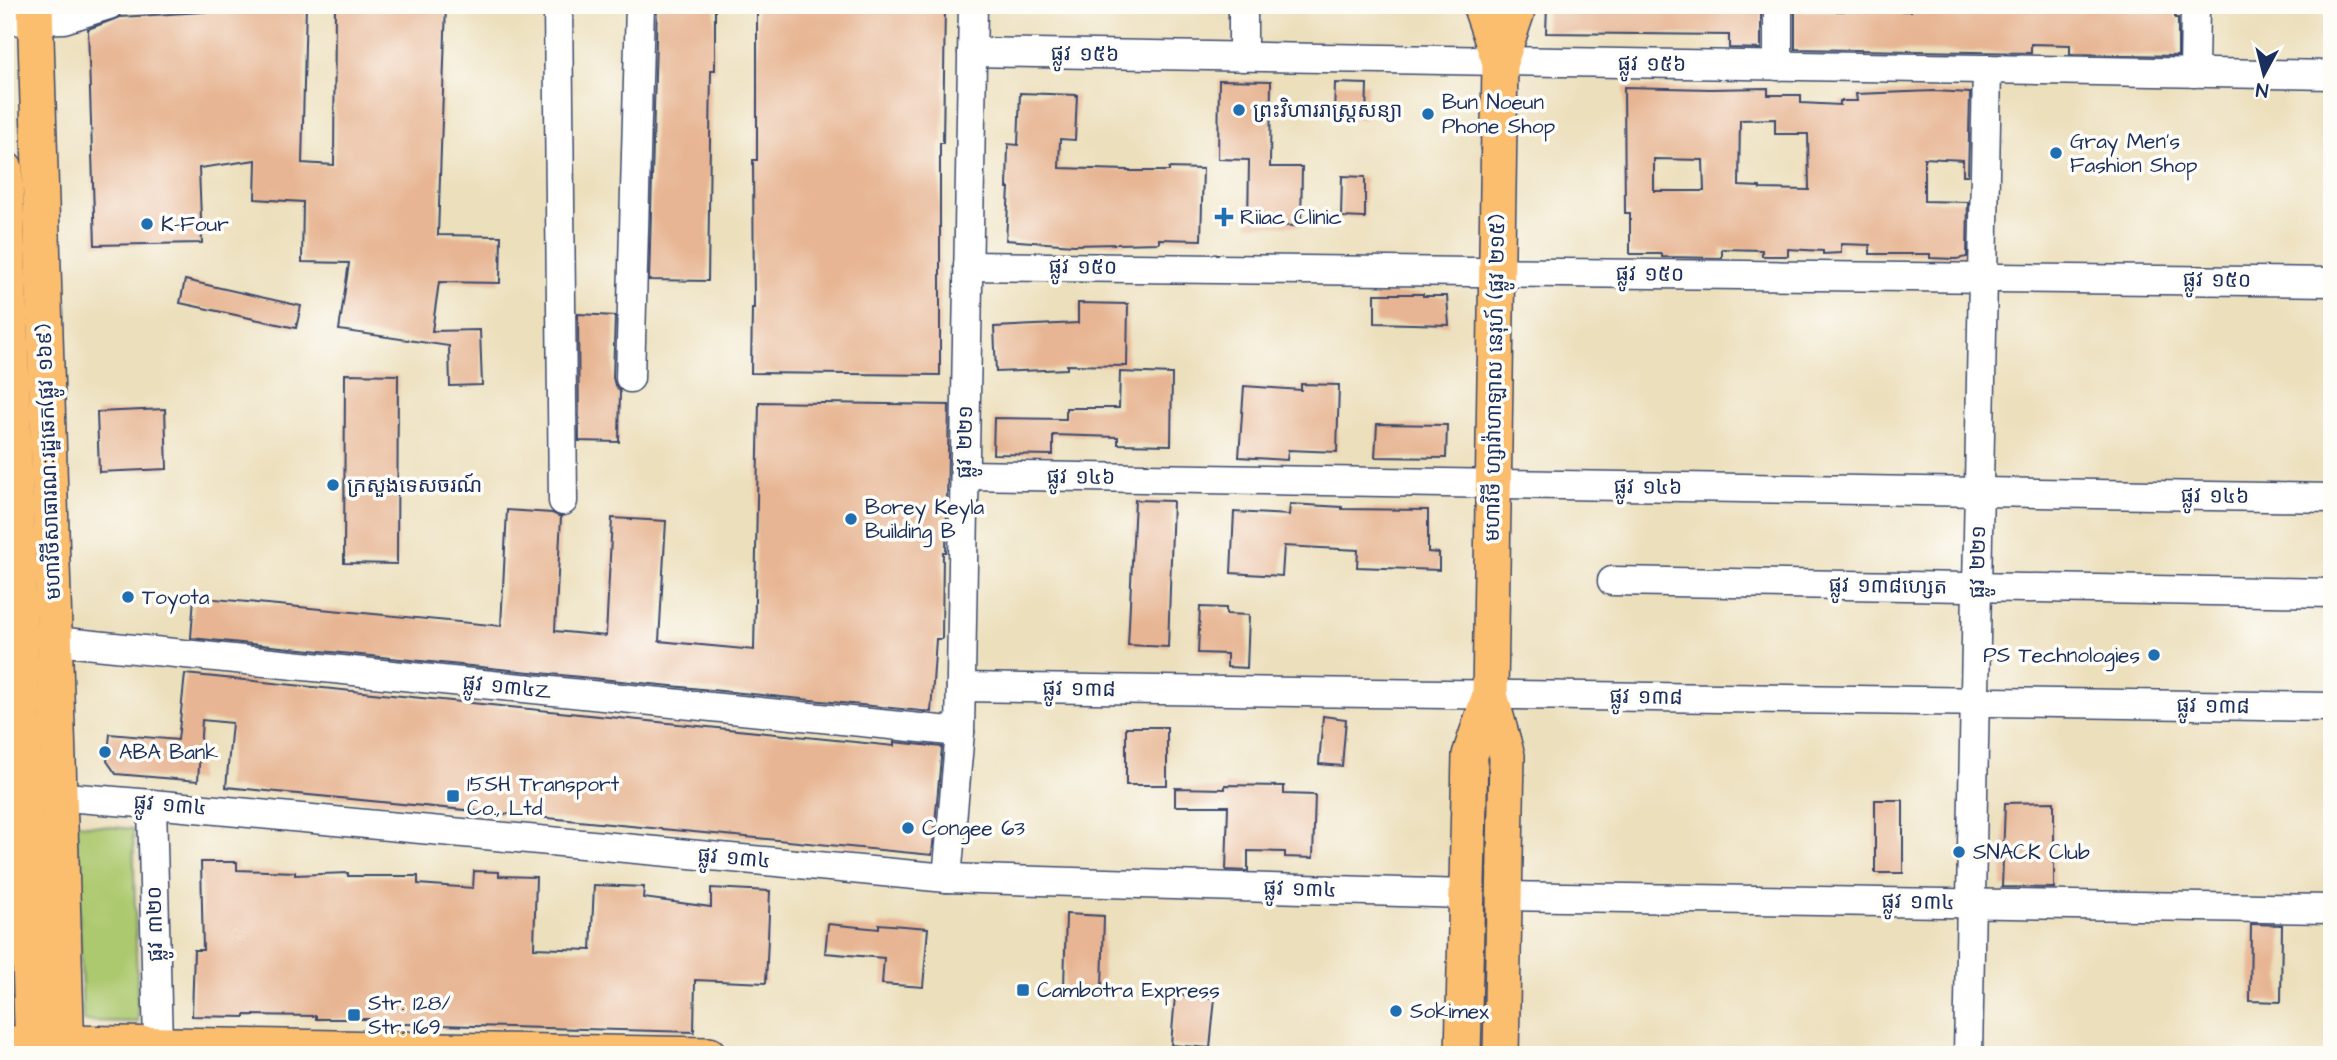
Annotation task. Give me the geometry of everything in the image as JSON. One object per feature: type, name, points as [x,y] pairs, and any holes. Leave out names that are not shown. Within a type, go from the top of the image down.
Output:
[{"type":"main road","name":"មហាវិថី ហ្សាវ៉ាហាឡាល នេរុហ៍ (ផ្លូវ ២១៥)","points":[[1480,5],[1500,62]]},
{"type":"main road","name":"មហាវិថី ហ្សាវ៉ាហាឡាល នេរុហ៍ (ផ្លូវ ២១៥)","points":[[1501,1055],[1507,756],[1490,695],[1500,62],[1519,5]]},
{"type":"main road","name":"មហាវិថីសាធារណៈរដ្ឋឆេក(ផ្លូវ ១៦៩)","points":[[25,15],[55,642],[30,795],[63,919],[41,1048]]},
{"type":"main road","name":"មហាវិថីសាធារណៈរដ្ឋឆេក(ផ្លូវ ១៦៩)","points":[[5,169],[30,795],[29,922],[41,1048]]},
{"type":"main road","name":"មហាវិថី ហ្សាវ៉ាហាឡាល នេរុហ៍ (ផ្លូវ ២១៥)","points":[[1463,1055],[1470,755],[1490,695]]},
{"type":"main road","points":[[41,1048],[158,1045],[709,1055]]},
{"type":"street","points":[[25,15],[64,19],[109,5]]},
{"type":"street","points":[[558,5],[563,501]]},
{"type":"street","points":[[630,378],[640,5]]},
{"type":"street","name":"ផ្លូវ ២២១","points":[[947,878],[960,732],[973,5]]},
{"type":"street","points":[[1243,5],[1243,57]]},
{"type":"street","points":[[1778,5],[1778,66]]},
{"type":"street","points":[[2194,73],[2195,5]]},
{"type":"street","name":"ផ្លូវ ១៥៦","points":[[972,52],[2332,75]]},
{"type":"street","name":"ផ្លូវ ២២១","points":[[1968,1055],[1987,69]]},
{"type":"street","name":"ផ្លូវ ១៥០","points":[[968,266],[2332,282]]},
{"type":"street","name":"ផ្លូវ ១៤៦","points":[[965,475],[2332,498]]},
{"type":"street","name":"ផ្លូវ ១៣៨ហ្សេត","points":[[1612,581],[2332,593]]},
{"type":"street","name":"ផ្លូវ ១៣៤Z","points":[[55,642],[960,732]]},
{"type":"street","name":"ផ្លូវ ១៣៨","points":[[961,687],[2332,707]]},
{"type":"street","name":"ផ្លូវ ១៣៤","points":[[30,795],[947,878],[1465,894]]},
{"type":"street","name":"ផ្លូវ ៣២០","points":[[152,804],[158,1045]]},
{"type":"street","name":"ផ្លូវ ១៣៤","points":[[1504,896],[2332,909]]},
{"type":"green space","points":[[76,824],[133,829],[138,1022],[83,1021]]},
{"type":"building","points":[[252,5],[306,5],[302,163],[334,165],[335,5],[446,5],[438,235],[501,236],[500,283],[439,282],[432,331],[480,330],[482,385],[450,386],[449,346],[339,330],[349,263],[302,262],[303,202],[255,199],[256,160],[199,168],[202,243],[95,245],[88,29],[120,17],[252,9]]},
{"type":"building","points":[[657,5],[715,5],[715,70],[711,70],[708,281],[649,280]]},
{"type":"building","points":[[757,5],[945,5],[943,143],[940,143],[940,375],[751,373],[754,308],[753,160],[757,160]]},
{"type":"building","points":[[1547,5],[1761,5],[1761,49],[1729,48],[1729,35],[1546,33]]},
{"type":"building","points":[[1849,5],[1874,5],[1874,10],[1911,11],[1911,5],[2175,5],[2175,18],[2178,18],[2178,56],[2070,54],[2070,45],[2031,44],[2031,53],[1795,49],[1795,11],[1848,11]]},
{"type":"building","points":[[1219,80],[1271,81],[1270,167],[1302,167],[1301,226],[1248,225],[1249,160],[1218,159]]},
{"type":"building","points":[[1335,83],[1367,84],[1366,119],[1334,118]]},
{"type":"building","points":[[1624,87],[1768,88],[1768,95],[1801,95],[1801,103],[1840,105],[1840,101],[1857,101],[1856,94],[1934,91],[1970,93],[1968,175],[1963,175],[1963,160],[1924,158],[1924,201],[1968,202],[1967,257],[1956,259],[1930,258],[1930,254],[1870,254],[1870,245],[1841,244],[1841,253],[1823,254],[1823,251],[1788,249],[1788,256],[1762,256],[1762,250],[1722,249],[1722,258],[1630,254],[1630,213],[1625,213]],"holes":[[[1775,119],[1775,134],[1808,134],[1809,190],[1739,186],[1740,120]],[[1654,159],[1703,160],[1704,191],[1654,191]]]},
{"type":"building","points":[[1020,93],[1077,95],[1075,140],[1060,139],[1059,168],[1127,171],[1203,169],[1201,240],[1159,239],[1159,243],[1074,245],[1006,240],[1008,144],[1018,145]]},
{"type":"building","points":[[1342,176],[1365,177],[1365,218],[1341,217]]},
{"type":"building","points":[[185,280],[301,306],[296,328],[180,303]]},
{"type":"building","points":[[1375,294],[1447,296],[1449,325],[1375,323]]},
{"type":"building","points":[[1078,303],[1128,304],[1127,366],[1067,365],[1067,369],[996,372],[994,327],[1078,323]]},
{"type":"building","points":[[578,314],[615,316],[613,378],[620,391],[619,442],[579,441]]},
{"type":"building","points":[[1120,372],[1172,374],[1171,445],[1118,444],[1118,437],[1053,435],[1053,455],[993,454],[994,418],[1066,419],[1066,408],[1119,408]]},
{"type":"building","name":"ក្រសួងទេសចរណ៍","points":[[345,374],[398,375],[397,564],[344,563]]},
{"type":"building","points":[[1301,384],[1339,385],[1337,452],[1288,450],[1287,460],[1239,457],[1244,386],[1301,390]]},
{"type":"building","points":[[759,402],[949,405],[942,639],[936,639],[931,712],[191,638],[194,597],[501,626],[507,510],[552,513],[561,517],[555,631],[606,636],[612,518],[666,521],[659,641],[754,650]]},
{"type":"building","points":[[165,409],[167,469],[99,472],[97,412]]},
{"type":"building","points":[[1377,424],[1447,425],[1446,458],[1375,457]]},
{"type":"building","points":[[1135,500],[1173,501],[1168,647],[1128,645]]},
{"type":"building","points":[[1290,504],[1342,509],[1428,510],[1428,552],[1439,553],[1439,570],[1357,567],[1358,550],[1284,546],[1282,576],[1231,573],[1234,512],[1289,515]]},
{"type":"building","points":[[1200,607],[1226,608],[1226,614],[1249,615],[1247,668],[1227,667],[1227,654],[1198,653]]},
{"type":"building","points":[[185,674],[894,746],[894,742],[942,747],[932,855],[226,787],[232,723],[202,720],[198,781],[116,774],[107,761],[110,734],[178,740]]},
{"type":"building","points":[[1323,716],[1346,719],[1342,766],[1319,764]]},
{"type":"building","points":[[1126,727],[1167,727],[1167,785],[1126,785]]},
{"type":"building","points":[[1225,785],[1284,786],[1284,794],[1315,795],[1313,858],[1285,857],[1285,852],[1248,851],[1248,871],[1226,870],[1228,806],[1175,806],[1175,788],[1225,789]]},
{"type":"building","points":[[1875,800],[1903,800],[1903,873],[1875,873]]},
{"type":"building","points":[[2054,802],[2054,888],[2002,887],[2005,803]]},
{"type":"building","points":[[201,862],[237,862],[237,870],[295,872],[295,875],[348,873],[348,876],[418,876],[418,884],[473,888],[474,871],[499,872],[499,876],[536,877],[534,948],[591,950],[594,885],[644,887],[643,898],[711,907],[711,888],[770,891],[766,983],[695,980],[694,1032],[369,1023],[369,1019],[316,1019],[316,1016],[192,1016],[194,950],[203,950]]},
{"type":"building","points":[[1066,914],[1104,916],[1102,989],[1064,988]]},
{"type":"building","points":[[828,924],[879,929],[879,924],[928,928],[923,987],[882,984],[884,958],[825,953]]},
{"type":"building","points":[[2251,924],[2282,925],[2281,1002],[2250,1001]]},
{"type":"building","points":[[1175,995],[1215,998],[1210,1048],[1171,1045]]},
{"type":"place","name":"ព្រះវិហាររាស្ត្រសន្យា","points":[[1239,110]]},
{"type":"place","name":"Bun Noeun Phone Shop","points":[[1428,114]]},
{"type":"place","name":"Gray Men's Fashion Shop","points":[[2056,153]]},
{"type":"place","name":"Riiac Clinic","points":[[1224,217]]},
{"type":"place","name":"K-Four","points":[[147,224]]},
{"type":"place","name":"ក្រសួងទេសចរណ៍","points":[[333,485]]},
{"type":"place","name":"Borey Keyla Building B","points":[[851,519]]},
{"type":"place","name":"Toyota","points":[[128,597]]},
{"type":"place","name":"PS Technologies","points":[[2154,655]]},
{"type":"place","name":"ABA Bank","points":[[105,752]]},
{"type":"place","name":"15SH Transport Co., Ltd","points":[[453,796]]},
{"type":"place","name":"Congee 63","points":[[908,828]]},
{"type":"place","name":"SNACK Club","points":[[1959,852]]},
{"type":"place","name":"Cambotra Express","points":[[1023,990]]},
{"type":"place","name":"Sokimex","points":[[1396,1011]]},
{"type":"place","name":"Str. 128/ Str. 169","points":[[354,1015]]}]
